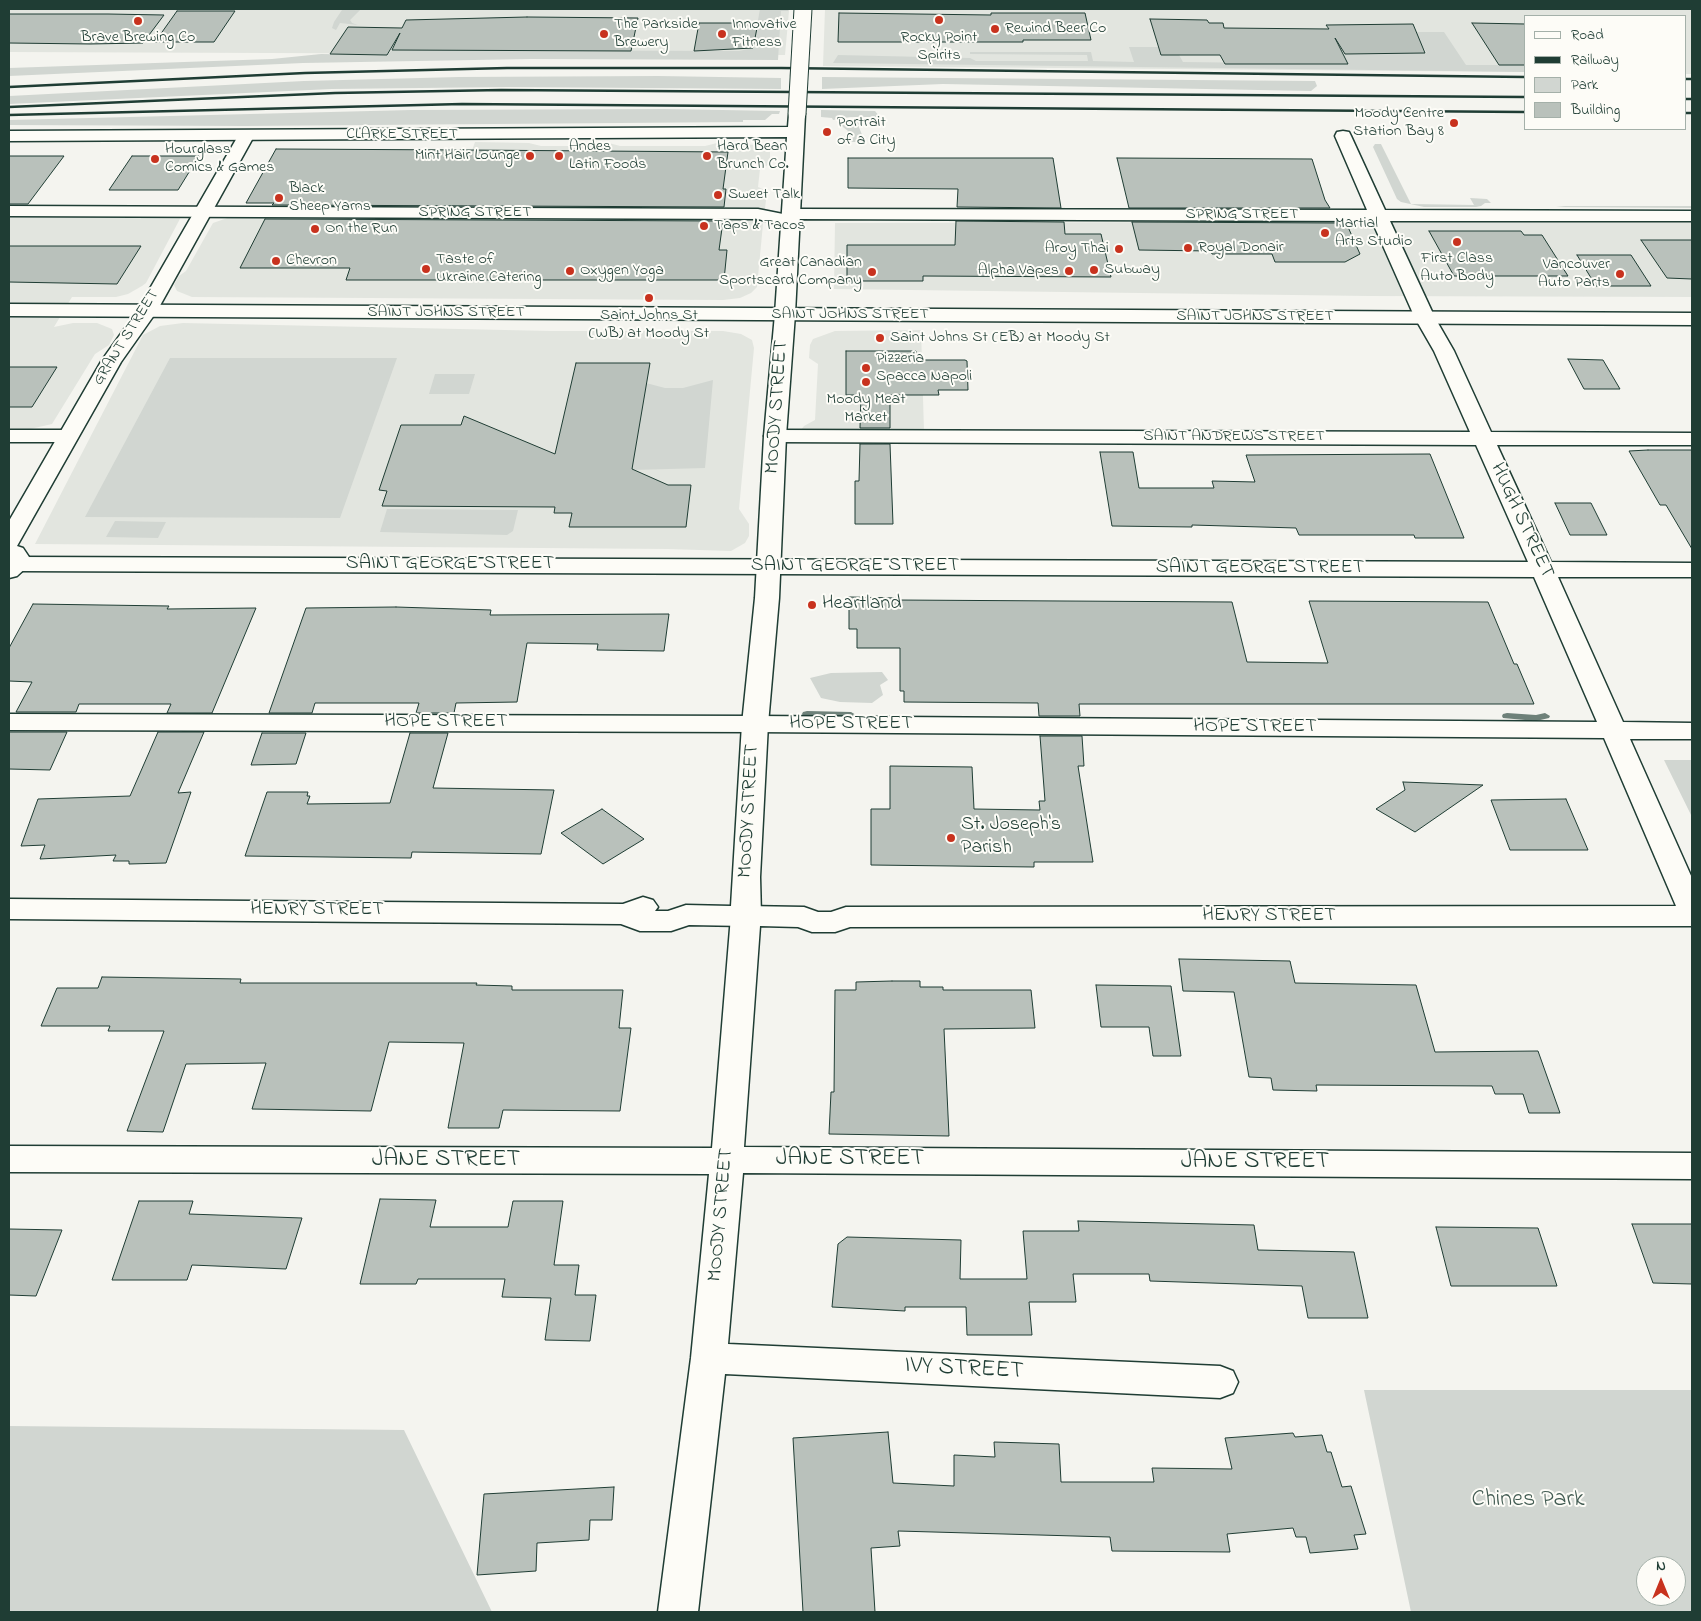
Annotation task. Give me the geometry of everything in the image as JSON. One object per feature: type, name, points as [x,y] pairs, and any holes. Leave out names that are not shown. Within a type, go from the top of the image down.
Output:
[{"type":"street","name":"MOODY STREET","points":[[678,1612],[709,1358],[728,1161],[746,916],[746,878],[755,724],[769,566],[775,436],[785,314],[803,9]]},
{"type":"street","name":"CLARKE STREET","points":[[9,136],[796,132]]},
{"type":"street","name":"GRANT STREET","points":[[9,540],[112,360],[147,311],[246,136]]},
{"type":"street","name":"HUGH STREET","points":[[1343,136],[1426,318],[1439,340],[1615,730],[1692,910]]},
{"type":"street","name":"SPRING STREET","points":[[9,211],[758,214],[791,219],[1378,215],[1692,216]]},
{"type":"street","name":"SAINT JOHNS STREET","points":[[9,310],[1692,319]]},
{"type":"street","points":[[9,436],[67,436]]},
{"type":"street","name":"SAINT ANDREWS STREET","points":[[775,436],[1692,439]]},
{"type":"street","name":"SAINT GEORGE STREET","points":[[12,562],[1692,570]]},
{"type":"street","name":"HOPE STREET","points":[[9,722],[755,724],[1692,731]]},
{"type":"street","name":"HENRY STREET","points":[[9,909],[626,914],[640,921],[670,921],[686,914],[804,917],[812,922],[835,922],[846,917],[1692,916]]},
{"type":"street","name":"JANE STREET","points":[[9,1158],[681,1162],[778,1159],[1692,1166]]},
{"type":"street","name":"IVY STREET","points":[[709,1358],[1220,1382]]},
{"type":"shaded area","points":[[9,9],[787,9],[789,11],[785,55],[9,52]]},
{"type":"shaded area","points":[[825,9],[1692,9],[1692,74],[1686,74],[1686,15],[1524,15],[1524,72],[823,66]]},
{"type":"shaded area","points":[[475,142],[529,143],[541,146],[594,146],[609,143],[620,146],[705,146],[717,143],[758,145],[770,152],[770,164],[760,169],[758,187],[767,191],[765,209],[451,209]]},
{"type":"shaded area","points":[[9,214],[182,215],[146,283],[142,286],[128,294],[116,297],[72,297],[54,327],[73,323],[97,323],[112,329],[114,335],[109,345],[95,354],[52,424],[30,429],[9,429]]},
{"type":"shaded area","points":[[236,215],[750,217],[758,219],[763,224],[757,287],[751,293],[740,298],[723,300],[192,297],[177,291],[174,285],[179,276],[186,271],[213,223]]},
{"type":"shaded area","points":[[1692,221],[1692,297],[1369,296],[834,289],[835,223]]},
{"type":"shaded area","points":[[183,323],[551,331],[723,331],[741,334],[752,340],[754,348],[739,509],[749,524],[749,536],[745,543],[731,551],[35,544],[143,335],[160,326]]},
{"type":"shaded area","points":[[921,330],[924,431],[801,430],[804,426],[815,420],[818,364],[809,358],[810,345],[813,339],[835,331]]},
{"type":"green space","points":[[331,9],[361,9],[350,20],[358,25],[340,23],[336,30],[332,28],[342,10]]},
{"type":"green space","points":[[760,9],[787,9],[789,11],[781,11],[778,60],[531,59],[303,63],[9,76],[9,68],[272,59],[321,54],[387,55],[392,50],[739,51],[753,48]]},
{"type":"green space","points":[[1413,32],[1444,32],[1466,65],[1524,64],[1524,72],[833,63],[838,55],[970,58],[976,61],[1088,61],[1087,55],[970,54],[970,52],[1091,52],[1093,61],[1134,62],[1129,47],[1158,47],[1161,54],[1179,55],[1183,62],[1348,64],[1343,54],[1427,53]]},
{"type":"green space","points":[[658,76],[781,78],[781,89],[508,87],[332,89],[9,104],[9,96],[304,81],[459,77]]},
{"type":"green space","points":[[822,77],[1315,81],[1317,86],[1311,91],[943,84],[822,89]]},
{"type":"green space","points":[[664,109],[780,111],[779,114],[772,114],[765,120],[743,120],[743,122],[245,126],[9,125],[9,120],[411,110]]},
{"type":"green space","points":[[821,110],[875,111],[880,117],[850,117],[833,120],[832,118],[821,117]]},
{"type":"green space","points":[[851,120],[864,122],[858,125],[863,137],[863,141],[860,143],[850,142],[849,144],[842,141],[848,131],[838,123]]},
{"type":"green space","points":[[1375,144],[1381,144],[1411,204],[1474,205],[1470,198],[1487,199],[1491,203],[1485,203],[1476,207],[1424,207],[1401,202],[1397,199],[1373,147]]},
{"type":"green space","points":[[1692,206],[1692,208],[1556,207]]},
{"type":"green space","points":[[170,358],[397,358],[340,518],[85,517]]},
{"type":"green space","points":[[435,374],[475,374],[469,394],[429,394]]},
{"type":"green space","points":[[713,380],[705,468],[632,470],[646,383],[665,388],[683,388]]},
{"type":"green space","points":[[387,509],[518,510],[513,531],[507,535],[380,532]]},
{"type":"green space","points":[[115,521],[166,522],[158,538],[106,537]]},
{"type":"green space","points":[[882,672],[888,680],[880,685],[883,695],[872,703],[840,702],[821,698],[810,678],[831,673]]},
{"type":"green space","points":[[1664,760],[1692,760],[1692,817]]},
{"type":"green space","name":"Chines Park","points":[[1364,1390],[1692,1390],[1692,1612],[1411,1612]]},
{"type":"green space","points":[[9,1426],[404,1430],[492,1612],[9,1612]]},
{"type":"building","points":[[177,11],[235,11],[214,42],[155,42]]},
{"type":"building","points":[[839,13],[991,15],[991,13],[1085,13],[1091,40],[838,42]]},
{"type":"building","points":[[9,14],[164,15],[143,43],[90,44],[9,43]]},
{"type":"building","points":[[527,17],[638,18],[631,51],[392,50],[400,33],[387,55],[330,54],[348,27],[402,28],[406,20]]},
{"type":"building","points":[[1150,19],[1207,20],[1209,23],[1223,23],[1224,28],[1329,29],[1326,25],[1413,24],[1425,53],[1345,54],[1335,38],[1348,64],[1225,64],[1220,55],[1161,55]]},
{"type":"building","points":[[699,23],[758,23],[753,48],[694,51]]},
{"type":"building","points":[[1472,23],[1524,24],[1524,65],[1499,65]]},
{"type":"building","points":[[276,149],[728,152],[723,189],[726,189],[724,207],[272,205],[274,203],[246,203]]},
{"type":"building","points":[[9,156],[64,156],[28,204],[9,204]]},
{"type":"building","points":[[132,156],[199,156],[178,190],[109,190]]},
{"type":"building","points":[[848,158],[1053,158],[1061,208],[957,207],[958,189],[848,188]]},
{"type":"building","points":[[1117,158],[1312,159],[1325,200],[1330,208],[1129,208]]},
{"type":"building","points":[[265,219],[723,221],[719,250],[727,250],[724,280],[346,280],[350,268],[240,268]]},
{"type":"building","points":[[956,221],[1064,222],[1065,234],[1101,234],[1111,277],[923,276],[923,281],[847,281],[847,245],[955,245]]},
{"type":"building","points":[[1132,222],[1339,223],[1341,227],[1348,227],[1360,254],[1345,262],[1275,262],[1272,254],[1212,254],[1211,251],[1139,250]]},
{"type":"building","points":[[1429,231],[1521,231],[1524,235],[1542,235],[1568,276],[1454,276]]},
{"type":"building","points":[[1641,240],[1692,240],[1692,279],[1667,278]]},
{"type":"building","points":[[9,246],[141,246],[117,284],[9,282]]},
{"type":"building","points":[[1577,255],[1631,255],[1651,286],[1596,286]]},
{"type":"building","points":[[846,351],[916,351],[916,360],[965,360],[967,361],[968,390],[938,390],[939,395],[890,395],[890,428],[860,428],[861,395],[846,395]]},
{"type":"building","points":[[1568,359],[1603,360],[1620,389],[1584,389]]},
{"type":"building","points":[[576,363],[650,363],[632,469],[668,485],[691,485],[686,527],[569,527],[572,513],[554,513],[555,507],[382,506],[387,491],[379,490],[401,425],[461,425],[464,416],[555,454]]},
{"type":"building","points":[[9,367],[57,367],[32,407],[9,407]]},
{"type":"building","points":[[860,444],[890,444],[893,524],[855,524],[855,481],[859,481]]},
{"type":"building","points":[[1692,450],[1692,549],[1666,505],[1660,505],[1629,451]]},
{"type":"building","points":[[1100,452],[1133,452],[1139,488],[1214,488],[1212,481],[1255,482],[1246,455],[1430,454],[1464,538],[1415,538],[1414,535],[1299,535],[1296,528],[1192,525],[1192,527],[1112,526]]},
{"type":"building","points":[[1555,503],[1591,503],[1607,535],[1570,535]]},
{"type":"building","points":[[849,597],[896,598],[896,600],[1232,602],[1247,662],[1328,663],[1309,601],[1488,602],[1514,664],[1517,664],[1534,704],[1079,704],[1080,716],[1039,716],[1038,703],[904,702],[904,691],[900,691],[900,648],[857,648],[857,629],[849,629]]},
{"type":"building","points":[[33,604],[169,606],[167,609],[256,608],[212,713],[167,713],[171,704],[79,704],[76,712],[16,712],[32,682],[9,681],[9,648]]},
{"type":"building","points":[[396,607],[491,610],[490,615],[669,614],[664,651],[597,650],[598,644],[527,643],[517,702],[456,703],[454,713],[416,713],[419,703],[315,703],[312,713],[269,713],[306,608]]},
{"type":"building","points":[[9,732],[67,732],[50,770],[9,769]]},
{"type":"building","points":[[158,732],[204,732],[178,793],[191,792],[166,863],[129,864],[129,861],[113,861],[116,855],[40,859],[45,845],[21,846],[38,799],[130,796]]},
{"type":"building","points":[[262,733],[306,733],[296,764],[251,765]]},
{"type":"building","points":[[410,733],[448,733],[433,788],[554,790],[541,854],[412,852],[411,858],[245,856],[267,792],[308,792],[307,796],[310,796],[307,804],[390,803]]},
{"type":"building","points":[[1040,736],[1082,736],[1084,766],[1078,766],[1093,862],[1034,862],[1034,867],[871,865],[871,809],[890,809],[890,766],[972,767],[974,809],[1040,810],[1039,801],[1045,801]]},
{"type":"building","points":[[1403,782],[1483,785],[1415,832],[1376,809],[1405,790]]},
{"type":"building","points":[[1566,799],[1588,850],[1510,850],[1491,800]]},
{"type":"building","points":[[602,809],[644,839],[603,864],[561,833]]},
{"type":"building","points":[[1179,959],[1290,961],[1295,983],[1416,985],[1435,1052],[1538,1051],[1560,1113],[1529,1113],[1523,1094],[1495,1094],[1492,1086],[1316,1085],[1317,1091],[1273,1090],[1271,1078],[1249,1077],[1234,992],[1183,991]]},
{"type":"building","points":[[102,977],[241,979],[240,983],[477,983],[476,985],[512,986],[512,990],[623,990],[619,1028],[631,1028],[620,1111],[503,1110],[499,1128],[448,1128],[464,1043],[389,1042],[371,1111],[252,1109],[266,1063],[186,1064],[163,1132],[127,1131],[164,1031],[108,1031],[110,1026],[41,1026],[57,988],[98,988]]},
{"type":"building","points":[[920,981],[920,987],[943,987],[943,990],[1031,990],[1035,1028],[944,1029],[949,1136],[829,1134],[831,1092],[834,1092],[835,990],[856,990],[856,982]]},
{"type":"building","points":[[1096,985],[1171,986],[1181,1056],[1153,1056],[1149,1027],[1101,1027]]},
{"type":"building","points":[[380,1199],[436,1200],[430,1227],[508,1227],[513,1201],[563,1201],[554,1265],[579,1265],[575,1295],[596,1295],[590,1341],[545,1340],[551,1298],[502,1297],[505,1279],[418,1279],[416,1284],[360,1284]]},
{"type":"building","points":[[139,1201],[193,1201],[189,1214],[302,1218],[286,1269],[192,1265],[187,1280],[112,1280]]},
{"type":"building","points":[[1078,1221],[1254,1225],[1258,1250],[1354,1252],[1368,1318],[1308,1318],[1302,1286],[1150,1281],[1149,1274],[1073,1274],[1076,1302],[1029,1302],[1032,1335],[967,1335],[966,1307],[905,1307],[905,1311],[832,1307],[838,1244],[847,1237],[961,1240],[960,1279],[1027,1279],[1023,1231],[1079,1231]]},
{"type":"building","points":[[1632,1224],[1692,1224],[1692,1284],[1653,1283]]},
{"type":"building","points":[[1436,1227],[1538,1228],[1557,1286],[1451,1286]]},
{"type":"building","points":[[9,1229],[62,1230],[36,1296],[9,1295]]},
{"type":"building","points":[[888,1432],[893,1483],[954,1486],[954,1455],[995,1457],[994,1442],[1059,1444],[1061,1482],[1154,1482],[1152,1468],[1232,1469],[1225,1438],[1293,1433],[1295,1437],[1322,1435],[1327,1452],[1331,1452],[1342,1487],[1351,1486],[1366,1534],[1354,1535],[1358,1549],[1310,1553],[1306,1537],[1296,1537],[1293,1528],[1227,1534],[1230,1552],[1112,1551],[1110,1537],[898,1531],[900,1546],[871,1548],[875,1612],[803,1612],[793,1438]]},
{"type":"building","points":[[614,1487],[612,1520],[590,1520],[589,1540],[537,1543],[536,1571],[477,1575],[484,1494]]},
{"type":"waterway","points":[[807,714],[851,715]]},
{"type":"waterway","points":[[1507,716],[1536,718],[1545,716]]},
{"type":"railway","points":[[9,87],[305,73],[507,68],[781,68],[1524,77]]},
{"type":"railway","points":[[1686,79],[1692,79]]},
{"type":"railway","points":[[9,107],[335,93],[501,90],[1524,97]]},
{"type":"railway","points":[[1686,99],[1692,99]]},
{"type":"railway","points":[[9,115],[462,104],[1524,112]]},
{"type":"railway","points":[[1686,113],[1692,113]]},
{"type":"place","name":"Rocky Point Spirits","points":[[939,20]]},
{"type":"place","name":"Brave Brewing Co","points":[[138,21]]},
{"type":"place","name":"Rewind Beer Co","points":[[995,29]]},
{"type":"place","name":"The Parkside Brewery","points":[[604,34]]},
{"type":"place","name":"Innovative Fitness","points":[[722,34]]},
{"type":"place","name":"Moody Centre Station Bay 8","points":[[1454,123]]},
{"type":"place","name":"Portrait of a City","points":[[827,132]]},
{"type":"place","name":"Mint Hair Lounge","points":[[530,156]]},
{"type":"place","name":"Andes Latin Foods","points":[[559,156]]},
{"type":"place","name":"Hard Bean Brunch Co.","points":[[707,156]]},
{"type":"place","name":"Hourglass Comics & Games","points":[[155,159]]},
{"type":"place","name":"Sweet Talk","points":[[718,195]]},
{"type":"place","name":"Black Sheep Yarns","points":[[279,198]]},
{"type":"place","name":"Taps & Tacos","points":[[704,226]]},
{"type":"place","name":"On the Run","points":[[315,229]]},
{"type":"place","name":"Martial Arts Studio","points":[[1325,233]]},
{"type":"place","name":"First Class Auto Body","points":[[1457,242]]},
{"type":"place","name":"Royal Donair","points":[[1188,248]]},
{"type":"place","name":"Aroy Thai","points":[[1119,249]]},
{"type":"place","name":"Chevron","points":[[276,261]]},
{"type":"place","name":"Taste of Ukraine Catering","points":[[426,269]]},
{"type":"place","name":"Subway","points":[[1094,270]]},
{"type":"place","name":"Oxygen Yoga","points":[[570,271]]},
{"type":"place","name":"Alpha Vapes","points":[[1069,271]]},
{"type":"place","name":"Great Canadian Sportscard Company","points":[[872,272]]},
{"type":"place","name":"Vancouver Auto Parts","points":[[1620,274]]},
{"type":"place","name":"Saint Johns St (WB) at Moody St","points":[[649,298]]},
{"type":"place","name":"Saint Johns St (EB) at Moody St","points":[[880,338]]},
{"type":"place","name":"Pizzeria Spacca Napoli","points":[[866,368]]},
{"type":"place","name":"Moody Meat Market","points":[[866,382]]},
{"type":"place","name":"Heartland","points":[[812,605]]},
{"type":"place","name":"St. Joseph's Parish","points":[[951,838]]}]
